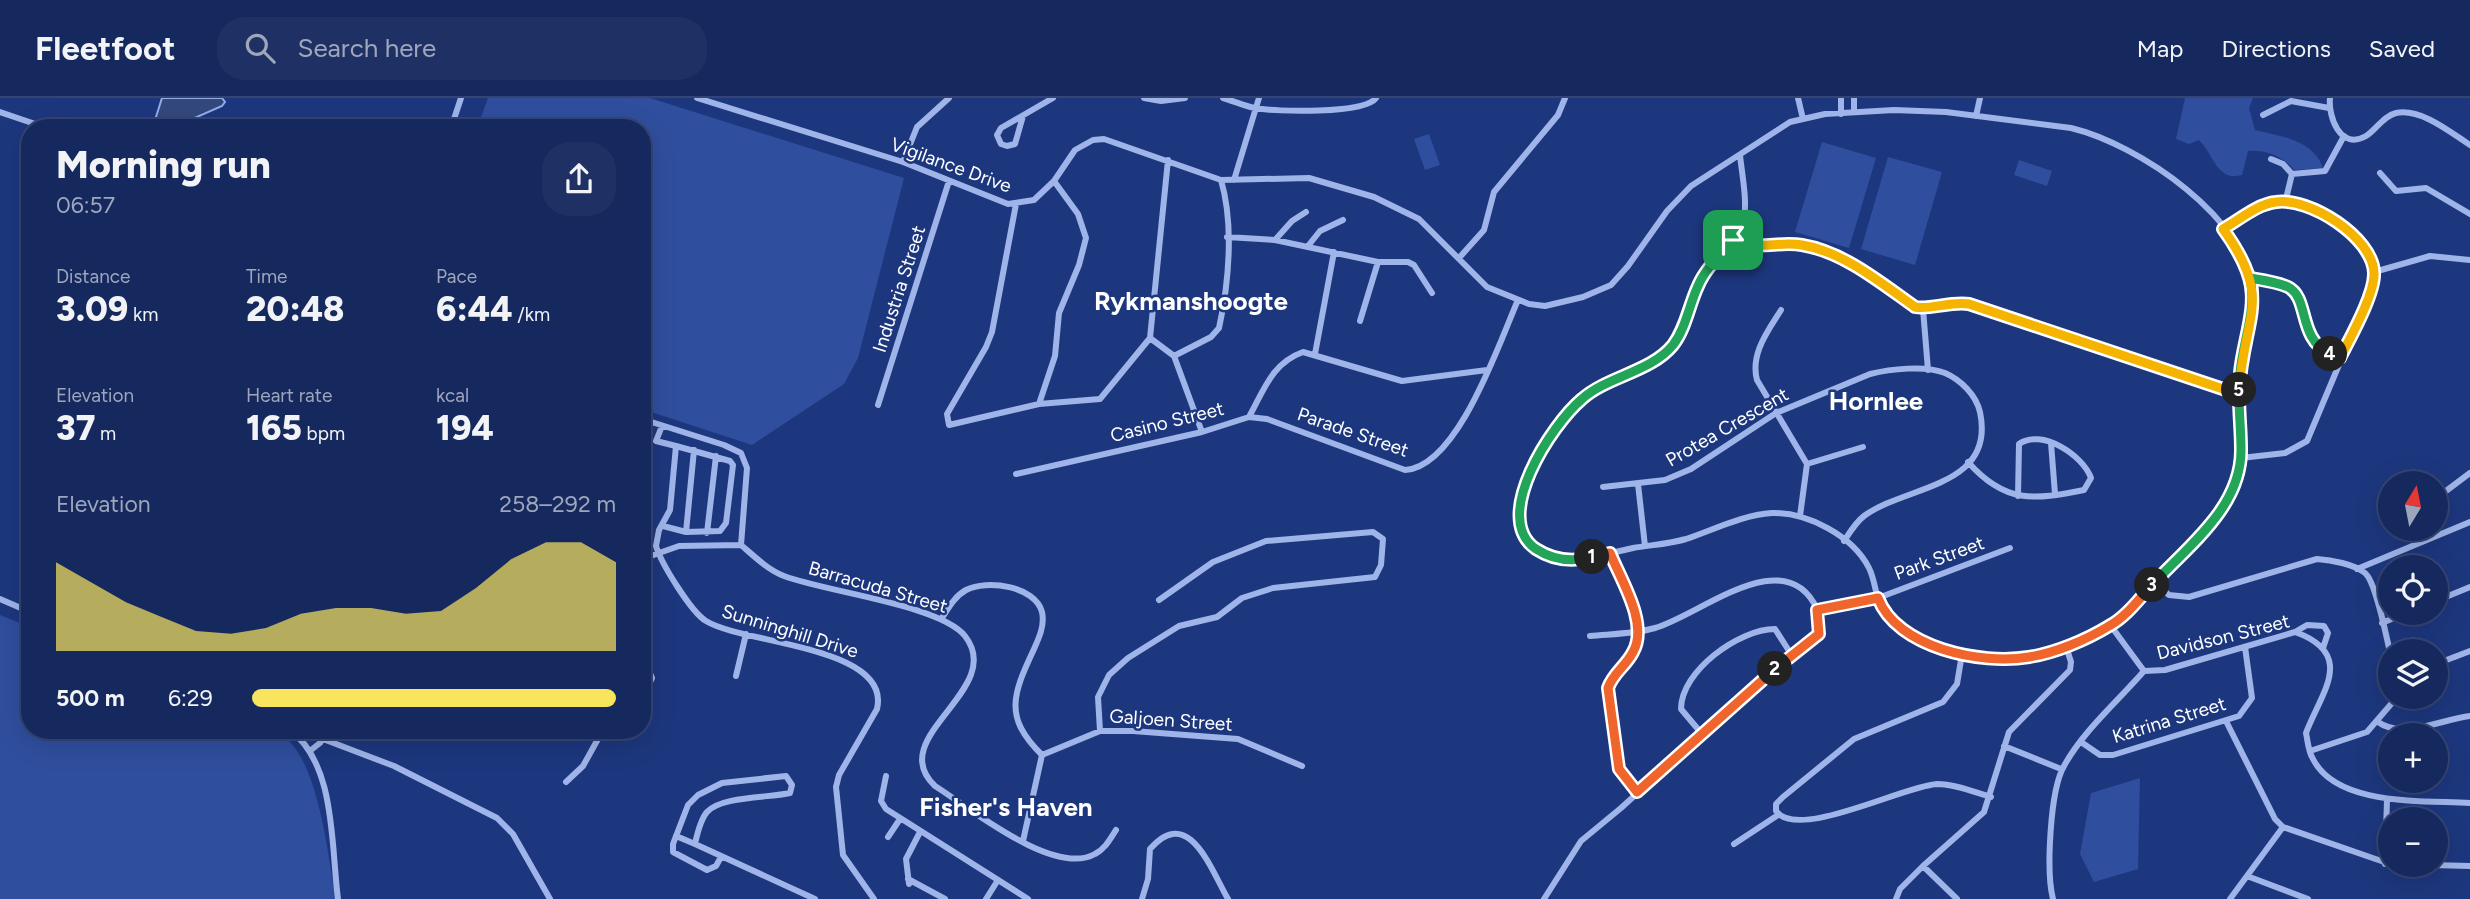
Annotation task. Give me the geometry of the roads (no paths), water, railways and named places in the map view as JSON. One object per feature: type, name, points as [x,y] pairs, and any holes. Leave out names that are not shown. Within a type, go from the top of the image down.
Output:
[{"type":"street","points":[[454,119],[461,98]]},
{"type":"street","name":"Vigilance Drive","points":[[697,98],[715,101],[903,162],[996,201],[1016,204],[1034,200],[1054,181],[1075,150],[1093,140],[1116,142],[1221,180],[1309,178],[1374,197],[1419,219],[1487,287],[1528,304],[1557,305],[1611,285],[1628,267],[1678,198],[1778,129],[1802,118],[1854,112],[1927,111],[1976,116],[2091,133],[2181,182],[2203,201],[2247,265],[2250,278]]},
{"type":"street","points":[[935,98],[940,105]]},
{"type":"street","points":[[903,162],[918,127],[949,98]]},
{"type":"street","points":[[1023,116],[1015,144],[1001,144],[997,135],[1001,128],[1053,98]]},
{"type":"street","points":[[1144,98],[1161,101],[1185,98]]},
{"type":"street","points":[[1223,98],[1256,108],[1294,110],[1365,106],[1376,98]]},
{"type":"street","points":[[1234,180],[1259,98]]},
{"type":"street","points":[[1459,258],[1485,229],[1494,192],[1558,115],[1564,98]]},
{"type":"street","points":[[1798,98],[1802,118]]},
{"type":"street","points":[[1841,98],[1841,114]]},
{"type":"street","points":[[1854,98],[1854,112]]},
{"type":"street","points":[[1976,116],[1980,98]]},
{"type":"street","points":[[2330,98],[2331,122],[2344,136],[2365,136],[2394,113],[2406,113],[2442,127],[2470,145]]},
{"type":"street","points":[[2263,115],[2291,101],[2329,108]]},
{"type":"street","points":[[0,112],[21,119]]},
{"type":"street","points":[[2292,174],[2325,171],[2344,136]]},
{"type":"street","points":[[1740,155],[1744,215],[1741,229],[1699,284],[1681,333],[1673,345],[1658,358],[1580,401],[1545,447],[1520,496],[1518,523],[1522,534],[1532,546],[1546,555],[1568,559],[1610,553],[1681,540],[1771,513],[1800,516],[1816,522],[1844,541],[1868,565],[1878,598],[1891,619],[1913,638],[1941,650],[1962,654],[2026,658],[2066,646],[2111,626],[2231,496],[2241,458],[2238,394],[2254,296],[2250,278],[2288,287],[2297,293],[2309,336],[2326,352],[2340,358]]},
{"type":"street","points":[[2271,159],[2283,163],[2292,174]]},
{"type":"street","points":[[1016,204],[992,332],[947,414],[947,423],[952,426],[1039,404],[1100,399],[1150,338],[1168,160]]},
{"type":"street","points":[[2380,173],[2396,191],[2426,188],[2470,214]]},
{"type":"street","points":[[2285,202],[2292,174]]},
{"type":"street","points":[[1174,356],[1211,337],[1219,328],[1227,236],[1226,200],[1221,180]]},
{"type":"street","name":"Industria Street","points":[[877,405],[949,181]]},
{"type":"street","points":[[1039,404],[1055,356],[1059,313],[1079,265],[1086,238],[1078,214],[1054,181]]},
{"type":"street","points":[[2223,229],[2259,208],[2276,202],[2320,211],[2337,221],[2361,246],[2374,272],[2370,291],[2306,441],[2285,453],[2241,458]]},
{"type":"street","points":[[1275,240],[1292,221],[1306,212]]},
{"type":"street","points":[[1308,246],[1320,231],[1343,220]]},
{"type":"street","points":[[1227,236],[1275,240],[1378,262],[1411,263],[1432,293]]},
{"type":"street","points":[[1733,240],[1753,246],[1806,245],[1860,269],[1915,307],[1923,309],[1941,303],[1969,304],[2238,394]]},
{"type":"street","points":[[1334,252],[1315,354],[1402,381],[1487,370]]},
{"type":"street","points":[[2374,272],[2430,256],[2470,260]]},
{"type":"street","points":[[1360,321],[1378,262]]},
{"type":"street","name":"Parade Street","points":[[1249,416],[1267,419],[1405,470],[1413,469],[1444,448],[1487,370],[1518,300]]},
{"type":"street","points":[[1923,309],[1928,370]]},
{"type":"street","points":[[1782,310],[1766,334],[1754,369],[1756,380],[1807,464],[1800,516]]},
{"type":"street","points":[[1150,338],[1174,356],[1202,432]]},
{"type":"street","name":"Casino Street","points":[[1016,474],[1202,432],[1249,416],[1282,362],[1303,352],[1315,354]]},
{"type":"street","name":"Protea Crescent","points":[[1603,487],[1665,480],[1691,468],[1776,413],[1885,370],[1928,370],[1945,373],[1969,390],[1977,402],[1982,427],[1976,452],[1968,463]]},
{"type":"street","points":[[651,422],[724,445],[744,458],[746,481],[741,545],[691,545],[651,554]]},
{"type":"street","points":[[662,426],[656,441],[730,461],[733,470],[726,523],[720,531],[686,532],[663,526]]},
{"type":"street","points":[[1844,541],[1869,513],[1950,480],[1968,463],[1996,488],[2018,496],[2031,498],[2084,490],[2091,478],[2082,462],[2051,443],[2033,438],[2018,444],[2018,496]]},
{"type":"street","points":[[2051,443],[2055,494]]},
{"type":"street","points":[[658,551],[656,536],[670,510],[676,446]]},
{"type":"street","points":[[1807,464],[1863,447]]},
{"type":"street","points":[[686,532],[694,450]]},
{"type":"street","points":[[707,533],[716,456]]},
{"type":"street","points":[[2448,490],[2470,473]]},
{"type":"street","points":[[1639,484],[1644,546]]},
{"type":"street","points":[[2357,569],[2470,522]]},
{"type":"street","points":[[1100,731],[1098,697],[1109,675],[1128,659],[1179,626],[1217,617],[1242,598],[1273,588],[1375,577],[1381,565],[1383,539],[1373,532],[1266,541],[1213,562],[1159,600]]},
{"type":"street","name":"Barracuda Street","points":[[741,545],[781,575],[942,618],[967,638],[975,656],[969,681],[925,742],[927,775],[935,786],[1048,856],[1084,858],[1104,848],[1116,830]]},
{"type":"street","name":"Park Street","points":[[1817,610],[1878,598],[2010,548]]},
{"type":"street","name":"Sunninghill Drive","points":[[658,551],[701,618],[746,634],[842,660],[859,667],[872,681],[879,703],[877,709],[837,782],[840,838],[844,858],[869,897]]},
{"type":"street","points":[[1610,553],[1635,617],[1637,631],[1635,648],[1611,679],[1608,688],[1619,769],[1637,792]]},
{"type":"street","points":[[2154,582],[2159,589],[2178,598],[2212,591],[2317,559],[2357,569],[2370,580],[2378,609]]},
{"type":"street","points":[[1544,899],[1581,841],[1791,654],[1819,634],[1817,610],[1811,596],[1798,585],[1762,582],[1715,597],[1654,628],[1590,636]]},
{"type":"street","points":[[942,618],[961,593],[984,584],[1018,591],[1038,604],[1042,612],[1041,631],[1022,671],[1016,706],[1021,732],[1042,755],[1023,841]]},
{"type":"street","points":[[2448,596],[2470,587]]},
{"type":"street","points":[[0,598],[21,607]]},
{"type":"street","points":[[2295,632],[2307,625],[2324,626],[2328,633],[2323,648],[2330,665],[2330,680],[2306,733],[2309,751],[2321,771],[2333,779],[2387,800],[2470,803]]},
{"type":"street","name":"Davidson Street","points":[[2111,626],[2144,671],[2165,670],[2295,632],[2311,638],[2323,648]]},
{"type":"street","points":[[1702,734],[1681,709],[1682,694],[1686,684],[1729,643],[1742,636],[1775,629],[1791,654]]},
{"type":"street","points":[[736,676],[746,634]]},
{"type":"street","points":[[1896,899],[1900,890],[1923,866],[1984,812],[1991,797],[2004,746],[2016,721],[2070,670],[2071,662],[2066,646]]},
{"type":"street","name":"Katrina Street","points":[[2081,742],[2100,755],[2113,755],[2239,716],[2252,698],[2245,647]]},
{"type":"street","points":[[2448,659],[2470,651]]},
{"type":"street","points":[[1778,815],[1776,804],[1783,797],[1854,739],[1943,702],[1956,684],[1962,654]]},
{"type":"street","points":[[2053,899],[2049,867],[2050,839],[2061,769],[2081,742],[2144,671]]},
{"type":"street","points":[[2309,751],[2354,738],[2378,722],[2388,709]]},
{"type":"street","points":[[2378,722],[2390,729],[2410,729],[2470,716]]},
{"type":"street","points":[[2226,721],[2275,819],[2283,827],[2378,860]]},
{"type":"street","name":"Galjoen Street","points":[[1042,755],[1100,731],[1226,737],[1302,766]]},
{"type":"street","points":[[299,739],[311,750],[323,780],[338,899]]},
{"type":"street","points":[[311,750],[323,739],[394,766],[497,818],[513,834],[550,899]]},
{"type":"street","points":[[566,782],[583,766],[598,739]]},
{"type":"street","points":[[2004,746],[2061,769]]},
{"type":"street","points":[[695,844],[704,816],[710,809],[721,804],[790,793],[791,780],[779,775],[716,785],[691,801],[676,835],[673,852],[697,867],[712,869],[721,857]]},
{"type":"street","points":[[886,776],[882,805],[920,832],[1028,899]]},
{"type":"street","points":[[1778,815],[1795,822],[1815,819],[1937,784],[1991,797]]},
{"type":"street","points":[[2387,800],[2387,807]]},
{"type":"street","points":[[1734,844],[1778,815]]},
{"type":"street","points":[[888,837],[900,819]]},
{"type":"street","points":[[2230,899],[2283,827]]},
{"type":"street","points":[[920,832],[906,859],[908,881],[944,899]]},
{"type":"street","points":[[1142,899],[1148,879],[1150,849],[1160,840],[1181,833],[1188,835],[1200,849],[1228,899]]},
{"type":"street","points":[[676,835],[815,899]]},
{"type":"street","points":[[2448,865],[2470,866]]},
{"type":"street","points":[[1923,866],[1957,899]]},
{"type":"street","points":[[2247,876],[2308,899]]},
{"type":"street","points":[[986,899],[998,880]]},
{"type":"district","name":"Rykmanshoogte","points":[[1191,301]]},
{"type":"district","name":"Hornlee","points":[[1876,401]]},
{"type":"district","name":"Fisher's Haven","points":[[1006,807]]}]
